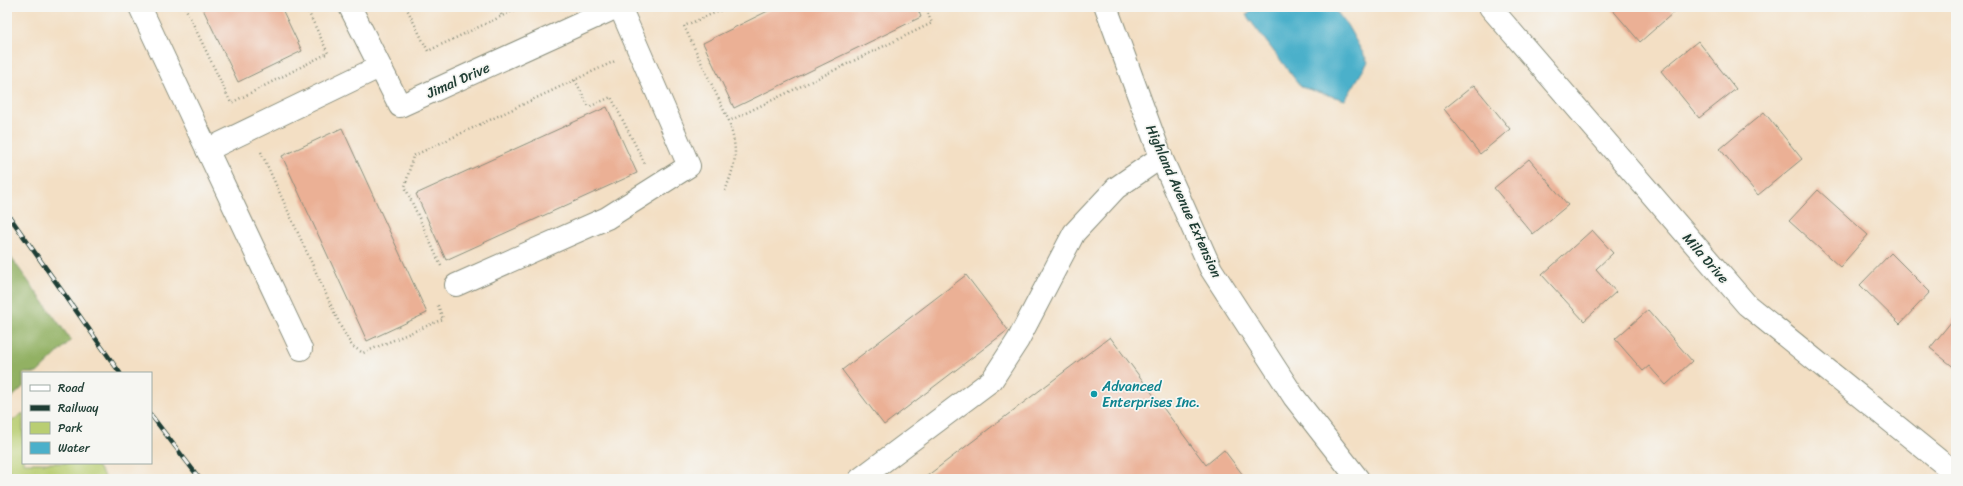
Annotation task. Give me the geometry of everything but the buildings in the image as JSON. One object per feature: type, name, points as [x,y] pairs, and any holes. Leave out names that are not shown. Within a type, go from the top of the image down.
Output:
[{"type":"street","points":[[140,7],[301,349]]},
{"type":"street","name":"Jimal Drive","points":[[350,7],[400,106],[617,7]]},
{"type":"street","points":[[449,277],[607,218],[689,166],[620,7]]},
{"type":"street","name":"Highland Avenue Extension","points":[[1106,7],[1161,157],[1211,269],[1294,397],[1358,479]]},
{"type":"street","name":"Mila Drive","points":[[1490,7],[1747,305],[1956,474]]},
{"type":"street","points":[[207,150],[379,67]]},
{"type":"street","points":[[860,479],[992,380],[1018,340],[1074,233],[1116,188],[1161,157]]},
{"type":"path","points":[[185,7],[231,103],[328,53],[306,7]]},
{"type":"path","points":[[406,7],[428,51],[520,7]]},
{"type":"path","points":[[498,7],[502,16]]},
{"type":"path","points":[[725,191],[734,168],[736,147],[729,121],[684,26],[728,7]]},
{"type":"path","points":[[729,121],[932,23],[925,7]]},
{"type":"path","points":[[449,277],[405,187],[413,156],[617,59]]},
{"type":"path","points":[[575,80],[589,107],[611,97],[648,169]]},
{"type":"path","points":[[267,149],[260,153],[341,327],[352,346],[363,353],[443,319],[436,300]]},
{"type":"green space","points":[[7,252],[71,340],[38,372],[22,372],[22,388],[7,402]]},
{"type":"green space","points":[[22,414],[22,464],[96,464],[106,479],[16,479],[7,467],[7,425]]},
{"type":"water","points":[[1254,7],[1333,7],[1347,25],[1368,62],[1345,100],[1301,87],[1246,15]]},
{"type":"railway","points":[[7,213],[119,372]]},
{"type":"railway","points":[[152,416],[200,479]]},
{"type":"place","name":"Advanced Enterprises Inc.","points":[[1094,394]]}]
